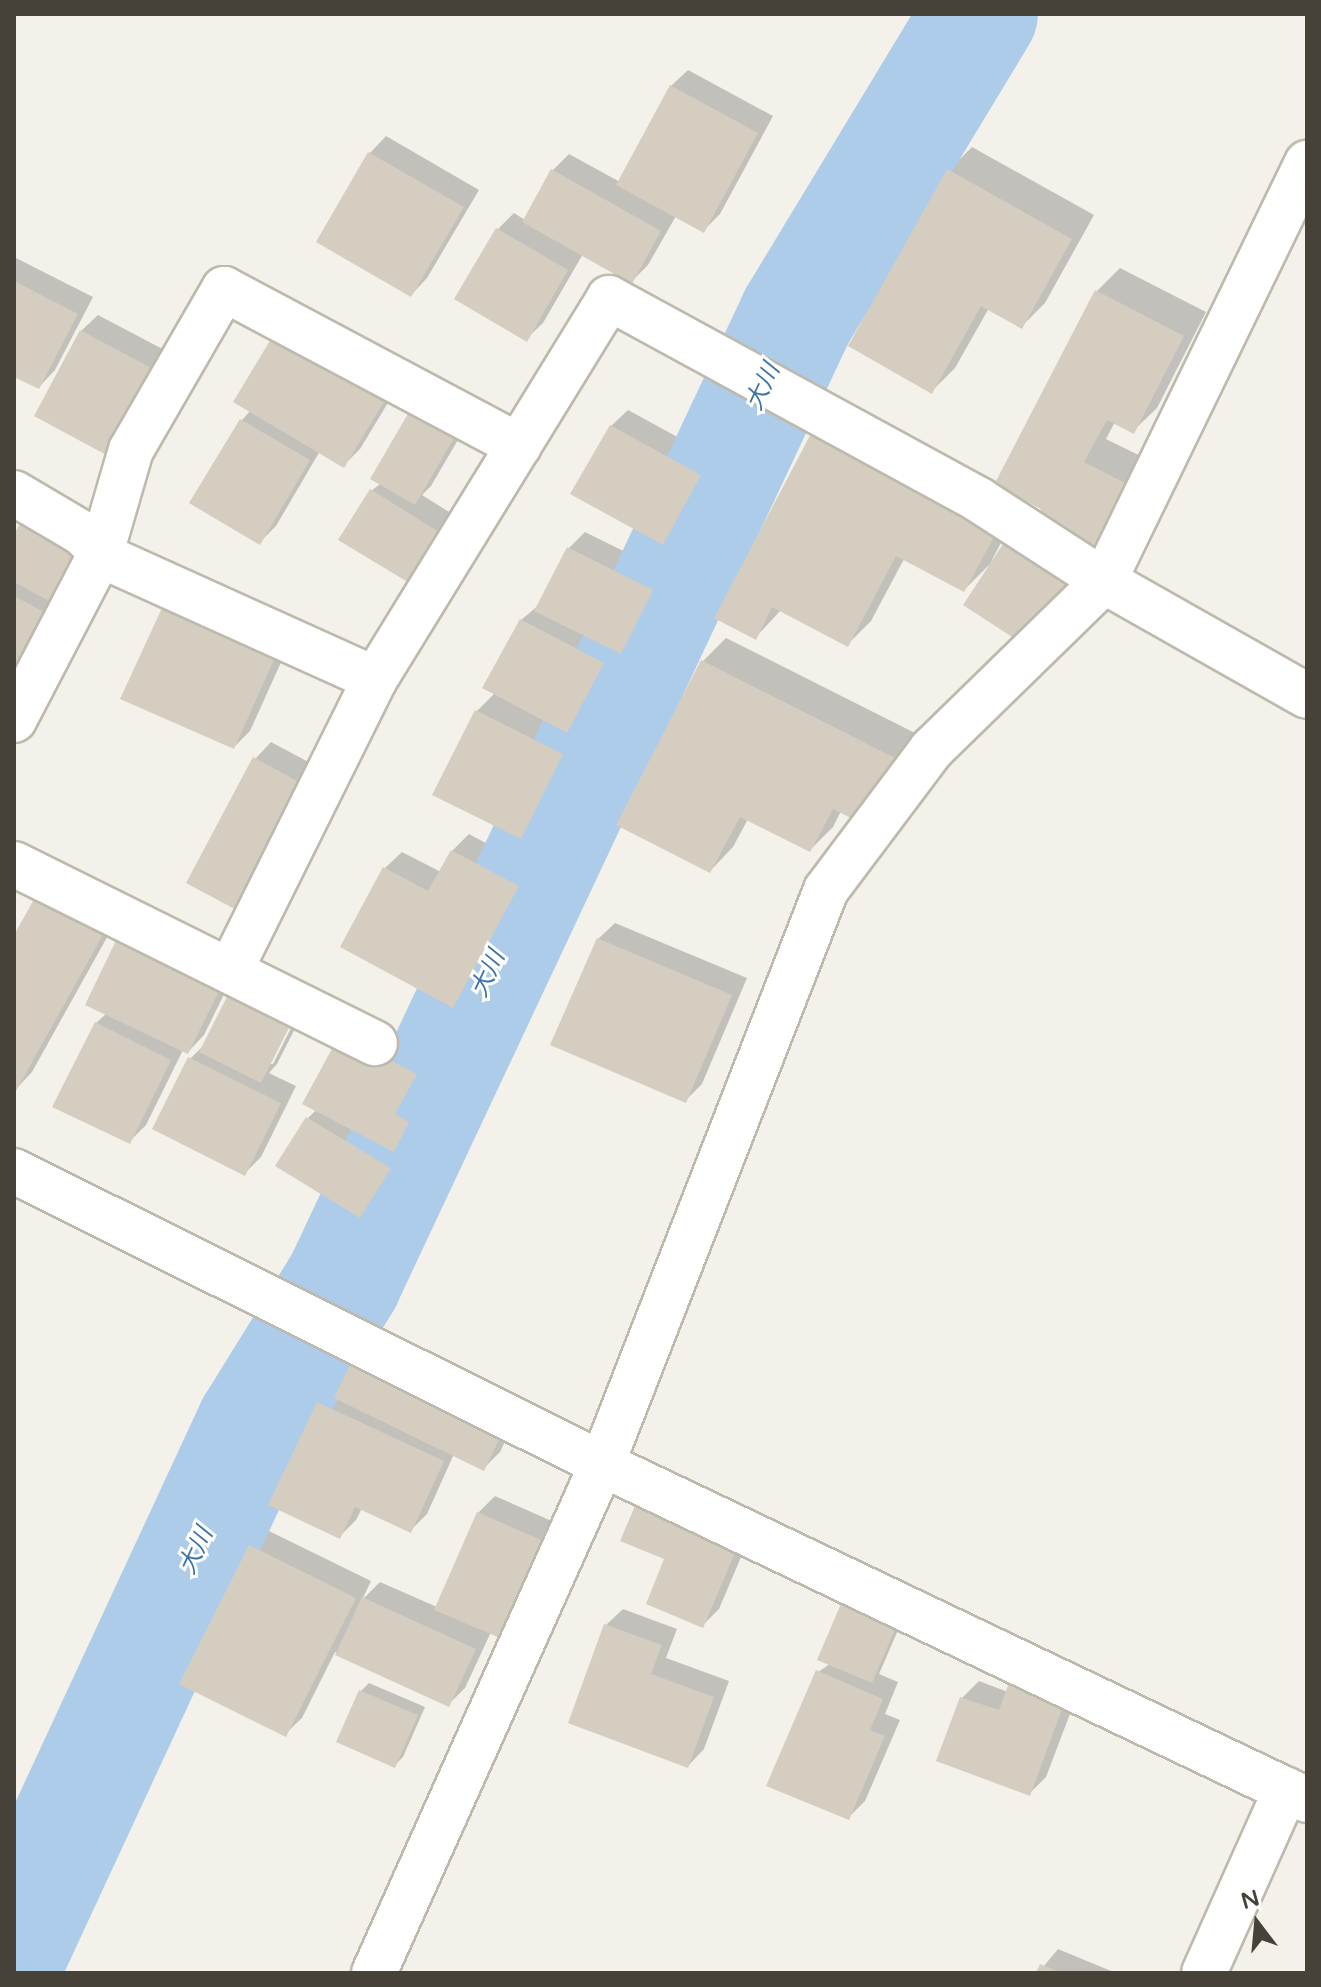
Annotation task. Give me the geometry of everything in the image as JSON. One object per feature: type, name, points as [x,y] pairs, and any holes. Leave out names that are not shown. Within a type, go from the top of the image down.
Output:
[{"type":"street","points":[[374,1973],[602,1464],[826,890],[931,750],[1104,581],[1307,163]]},
{"type":"street","points":[[14,720],[101,553],[131,450],[224,289],[519,446]]},
{"type":"street","points":[[230,971],[375,679],[609,298],[979,500],[1104,581],[1307,696]]},
{"type":"street","points":[[14,493],[82,533],[101,553],[375,679]]},
{"type":"street","points":[[14,864],[375,1043]]},
{"type":"street","points":[[14,1171],[602,1464],[1297,1795],[1204,1973]]},
{"type":"building","points":[[670,85],[758,133],[704,233],[616,185]]},
{"type":"building","points":[[368,152],[464,207],[411,297],[316,242]]},
{"type":"building","points":[[551,169],[661,231],[632,284],[522,222]]},
{"type":"building","points":[[947,169],[1072,239],[1022,329],[981,306],[932,394],[848,346]]},
{"type":"building","points":[[496,228],[568,270],[527,342],[454,299]]},
{"type":"building","points":[[14,281],[78,314],[39,389],[14,377]]},
{"type":"building","points":[[1095,290],[1184,336],[1134,434],[1107,420],[1084,462],[1133,487],[1098,554],[1035,522],[1041,509],[994,485]]},
{"type":"building","points":[[277,329],[388,395],[344,468],[233,402]]},
{"type":"building","points":[[80,330],[157,371],[112,458],[34,416]]},
{"type":"building","points":[[416,400],[461,426],[415,505],[370,479]]},
{"type":"building","points":[[240,419],[310,460],[260,545],[189,503]]},
{"type":"building","points":[[610,425],[701,475],[663,545],[570,494]]},
{"type":"building","points":[[814,428],[1000,526],[964,592],[896,556],[848,647],[772,607],[756,640],[714,618]]},
{"type":"building","points":[[370,489],[447,537],[416,587],[338,540]]},
{"type":"building","points":[[25,515],[91,550],[60,607],[14,582],[14,534]]},
{"type":"building","points":[[1005,541],[1072,584],[1029,648],[963,605]]},
{"type":"building","points":[[567,547],[653,590],[621,654],[534,611]]},
{"type":"building","points":[[168,595],[280,646],[234,749],[120,699]]},
{"type":"building","points":[[14,596],[57,619],[14,680]]},
{"type":"building","points":[[520,619],[604,663],[567,733],[482,688]]},
{"type":"building","points":[[701,660],[895,758],[861,823],[833,809],[810,852],[740,817],[710,873],[616,825]]},
{"type":"building","points":[[475,710],[563,754],[521,839],[432,795]]},
{"type":"building","points":[[253,757],[301,783],[246,915],[186,883]]},
{"type":"building","points":[[451,850],[519,886],[453,1008],[340,947],[383,867],[428,891]]},
{"type":"building","points":[[37,894],[105,931],[16,1091],[14,935]]},
{"type":"building","points":[[122,928],[225,979],[188,1054],[85,1005]]},
{"type":"building","points":[[597,938],[732,995],[686,1103],[550,1045]]},
{"type":"building","points":[[234,983],[296,1014],[261,1083],[199,1052]]},
{"type":"building","points":[[95,1022],[171,1060],[130,1144],[52,1107]]},
{"type":"building","points":[[340,1034],[417,1074],[395,1114],[409,1122],[394,1152],[302,1104]]},
{"type":"building","points":[[188,1057],[281,1103],[245,1176],[152,1129]]},
{"type":"building","points":[[306,1117],[391,1168],[360,1218],[275,1166]]},
{"type":"building","points":[[357,1350],[507,1423],[484,1471],[334,1398]]},
{"type":"building","points":[[317,1402],[444,1461],[411,1533],[355,1507],[340,1539],[268,1505]]},
{"type":"building","points":[[638,1499],[740,1541],[703,1628],[646,1604],[664,1559],[620,1541]]},
{"type":"building","points":[[477,1512],[548,1543],[505,1640],[434,1610]]},
{"type":"building","points":[[249,1545],[356,1598],[286,1737],[179,1684]]},
{"type":"building","points":[[362,1597],[476,1649],[449,1707],[335,1655]]},
{"type":"building","points":[[843,1599],[898,1622],[872,1683],[817,1660]]},
{"type":"building","points":[[604,1624],[662,1645],[651,1674],[714,1697],[688,1768],[568,1723]]},
{"type":"building","points":[[816,1670],[883,1699],[870,1730],[885,1736],[849,1820],[766,1786]]},
{"type":"building","points":[[1010,1680],[1065,1701],[1030,1796],[936,1761],[960,1697],[999,1710]]},
{"type":"building","points":[[359,1690],[418,1715],[395,1768],[336,1742]]},
{"type":"building","points":[[1040,1964],[1061,1973],[1036,1973]]},
{"type":"waterway","name":"大川","points":[[14,1943],[254,1426],[344,1280],[797,316],[980,14]]}]
